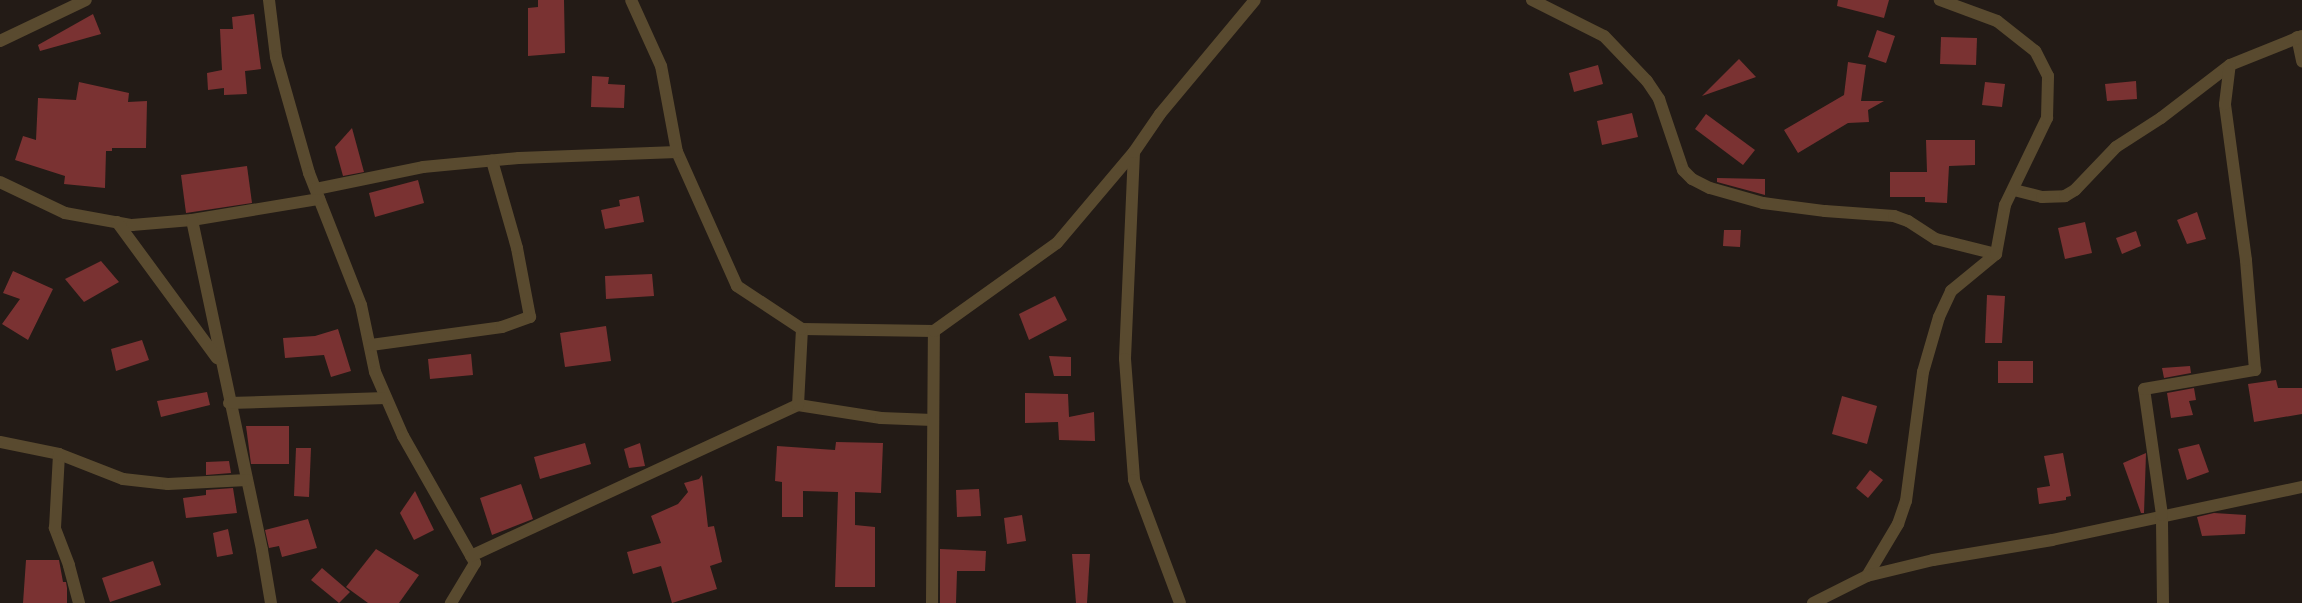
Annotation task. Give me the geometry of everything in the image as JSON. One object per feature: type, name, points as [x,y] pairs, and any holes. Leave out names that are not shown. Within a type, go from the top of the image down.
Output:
[{"type":"street","points":[[0,41],[86,0]]},
{"type":"street","points":[[269,0],[276,57],[318,194],[361,305],[371,344],[375,372],[403,436],[475,563],[451,603]]},
{"type":"street","points":[[631,0],[661,66],[677,152],[737,286],[802,329],[934,331],[1057,243],[1134,152],[1160,114],[1255,0]]},
{"type":"street","points":[[1532,0],[1604,36],[1647,81],[1659,99],[1683,170],[1692,179],[1710,188],[1763,203],[1824,211],[1894,216],[1908,221],[1936,239],[1996,254]]},
{"type":"street","points":[[1867,576],[1898,524],[1906,501],[1923,372],[1939,317],[1951,291],[1996,254],[2005,205],[2014,190],[2048,118],[2048,76],[2035,51],[1997,21],[1957,4],[1940,0]]},
{"type":"street","points":[[2014,190],[2042,197],[2065,196],[2075,190],[2116,147],[2161,118],[2230,65],[2300,37],[2302,61]]},
{"type":"street","points":[[2163,603],[2162,516],[2144,389],[2255,370],[2246,260],[2225,104],[2230,65]]},
{"type":"street","points":[[0,182],[65,212],[132,225],[192,220],[318,194],[423,167],[492,161],[677,152]]},
{"type":"street","points":[[1134,152],[1125,359],[1134,480],[1180,603]]},
{"type":"street","points":[[371,344],[502,327],[530,316],[517,248],[492,161]]},
{"type":"street","points":[[192,220],[220,362],[271,603]]},
{"type":"street","points":[[117,222],[220,362]]},
{"type":"street","points":[[798,405],[802,329]]},
{"type":"street","points":[[932,603],[934,331]]},
{"type":"street","points":[[229,403],[386,398]]},
{"type":"street","points":[[471,556],[798,405],[881,418],[933,420]]},
{"type":"street","points":[[0,442],[59,454],[123,478],[168,484],[246,480]]},
{"type":"street","points":[[59,454],[55,528],[69,565],[79,603]]},
{"type":"street","points":[[1813,603],[1867,576],[1933,560],[2052,540],[2302,487]]},
{"type":"building","points":[[538,0],[564,0],[565,53],[528,56],[528,8],[538,7]]},
{"type":"building","points":[[1838,0],[1889,0],[1884,18],[1837,6]]},
{"type":"building","points":[[93,14],[101,34],[40,51],[38,45]]},
{"type":"building","points":[[254,14],[261,69],[245,71],[247,94],[224,95],[224,88],[208,90],[207,73],[222,70],[220,29],[233,29],[232,17]]},
{"type":"building","points":[[1877,30],[1895,36],[1886,63],[1868,57]]},
{"type":"building","points":[[1941,37],[1977,38],[1976,65],[1940,64]]},
{"type":"building","points":[[1739,59],[1756,77],[1702,96]]},
{"type":"building","points":[[1848,62],[1866,65],[1861,101],[1884,101],[1868,110],[1869,122],[1848,123],[1798,153],[1784,130],[1844,95]]},
{"type":"building","points":[[1598,65],[1603,84],[1574,92],[1569,73]]},
{"type":"building","points":[[592,76],[609,77],[608,84],[625,85],[624,108],[591,107]]},
{"type":"building","points":[[2136,81],[2137,99],[2107,101],[2105,84]]},
{"type":"building","points":[[79,82],[129,93],[128,102],[147,101],[146,148],[112,148],[112,151],[106,151],[105,188],[64,184],[65,176],[15,160],[23,136],[36,140],[38,98],[76,100]]},
{"type":"building","points":[[1985,82],[2005,84],[2002,107],[1982,105]]},
{"type":"building","points":[[1632,113],[1638,137],[1602,145],[1597,121]]},
{"type":"building","points":[[1706,114],[1755,150],[1743,165],[1695,129]]},
{"type":"building","points":[[352,128],[364,172],[343,176],[335,147]]},
{"type":"building","points":[[1926,140],[1975,140],[1975,165],[1949,166],[1947,203],[1925,202],[1925,197],[1890,197],[1890,172],[1927,172]]},
{"type":"building","points":[[247,166],[252,203],[186,213],[181,175]]},
{"type":"building","points":[[1717,178],[1765,179],[1765,195],[1717,182]]},
{"type":"building","points":[[418,180],[424,203],[375,217],[369,193]]},
{"type":"building","points":[[639,196],[644,222],[605,229],[601,210],[620,206],[619,200]]},
{"type":"building","points":[[2197,212],[2206,239],[2187,244],[2177,220]]},
{"type":"building","points":[[2085,222],[2092,253],[2065,259],[2058,228]]},
{"type":"building","points":[[1724,230],[1741,230],[1740,247],[1723,246]]},
{"type":"building","points":[[2136,231],[2141,246],[2122,254],[2116,238]]},
{"type":"building","points":[[101,261],[119,282],[84,302],[65,279]]},
{"type":"building","points":[[13,271],[53,289],[28,340],[2,324],[20,299],[3,293]]},
{"type":"building","points":[[652,274],[654,296],[606,299],[605,276]]},
{"type":"building","points":[[1987,295],[2005,296],[2002,343],[1985,343]]},
{"type":"building","points":[[1055,296],[1067,320],[1029,340],[1019,314]]},
{"type":"building","points":[[606,326],[611,361],[565,367],[560,333]]},
{"type":"building","points":[[338,329],[351,371],[331,377],[324,355],[285,358],[283,338],[315,336]]},
{"type":"building","points":[[142,340],[149,360],[116,371],[111,349]]},
{"type":"building","points":[[471,354],[473,375],[430,379],[428,359]]},
{"type":"building","points":[[1049,356],[1071,357],[1071,376],[1054,376]]},
{"type":"building","points":[[1998,361],[2033,361],[2033,383],[1998,383]]},
{"type":"building","points":[[2190,366],[2191,373],[2164,378],[2162,368]]},
{"type":"building","points":[[2276,380],[2278,388],[2302,388],[2302,414],[2254,422],[2248,384]]},
{"type":"building","points":[[2194,388],[2196,400],[2189,401],[2193,415],[2171,418],[2167,393]]},
{"type":"building","points":[[207,392],[210,405],[161,417],[157,401]]},
{"type":"building","points":[[1025,393],[1068,394],[1069,417],[1094,412],[1095,441],[1059,440],[1058,422],[1025,423]]},
{"type":"building","points":[[1842,396],[1877,406],[1867,444],[1832,434]]},
{"type":"building","points":[[246,426],[289,426],[289,464],[251,464]]},
{"type":"building","points":[[836,442],[883,443],[881,493],[855,492],[855,525],[875,527],[875,587],[835,587],[838,492],[803,491],[803,517],[782,517],[782,482],[775,481],[777,446],[835,450]]},
{"type":"building","points":[[585,443],[591,464],[540,479],[534,457]]},
{"type":"building","points":[[640,443],[645,466],[629,468],[624,449]]},
{"type":"building","points":[[2199,444],[2209,472],[2187,480],[2178,449]]},
{"type":"building","points":[[296,448],[311,448],[309,497],[294,496]]},
{"type":"building","points":[[2063,453],[2071,496],[2066,497],[2066,500],[2039,504],[2037,488],[2050,486],[2044,456]]},
{"type":"building","points":[[2146,453],[2144,513],[2141,513],[2123,463]]},
{"type":"building","points":[[229,461],[231,473],[206,475],[206,462]]},
{"type":"building","points":[[1870,470],[1883,480],[1868,498],[1856,488]]},
{"type":"building","points":[[702,475],[708,527],[714,526],[722,562],[710,566],[717,589],[672,603],[661,566],[633,574],[627,552],[661,543],[651,516],[678,504],[688,492],[684,483],[699,479]]},
{"type":"building","points":[[521,484],[533,519],[492,535],[480,498]]},
{"type":"building","points":[[233,488],[237,513],[186,518],[183,498],[206,495],[206,490]]},
{"type":"building","points":[[979,489],[981,516],[957,517],[956,490]]},
{"type":"building","points":[[415,491],[434,530],[414,540],[400,513]]},
{"type":"building","points":[[2214,513],[2246,515],[2245,534],[2202,536],[2197,517]]},
{"type":"building","points":[[1022,515],[1026,541],[1007,544],[1004,518]]},
{"type":"building","points":[[308,519],[317,548],[282,557],[279,546],[269,548],[265,530]]},
{"type":"building","points":[[228,529],[233,554],[217,557],[213,533]]},
{"type":"building","points":[[376,549],[419,575],[399,603],[368,603],[346,587]]},
{"type":"building","points":[[940,549],[986,551],[985,571],[957,571],[956,603],[940,603]]},
{"type":"building","points":[[1072,554],[1090,554],[1087,603],[1076,603]]},
{"type":"building","points":[[26,560],[59,560],[63,582],[66,582],[67,603],[23,603]]},
{"type":"building","points":[[153,561],[161,585],[110,602],[102,578]]},
{"type":"building","points":[[322,568],[350,592],[339,603],[311,580]]}]
